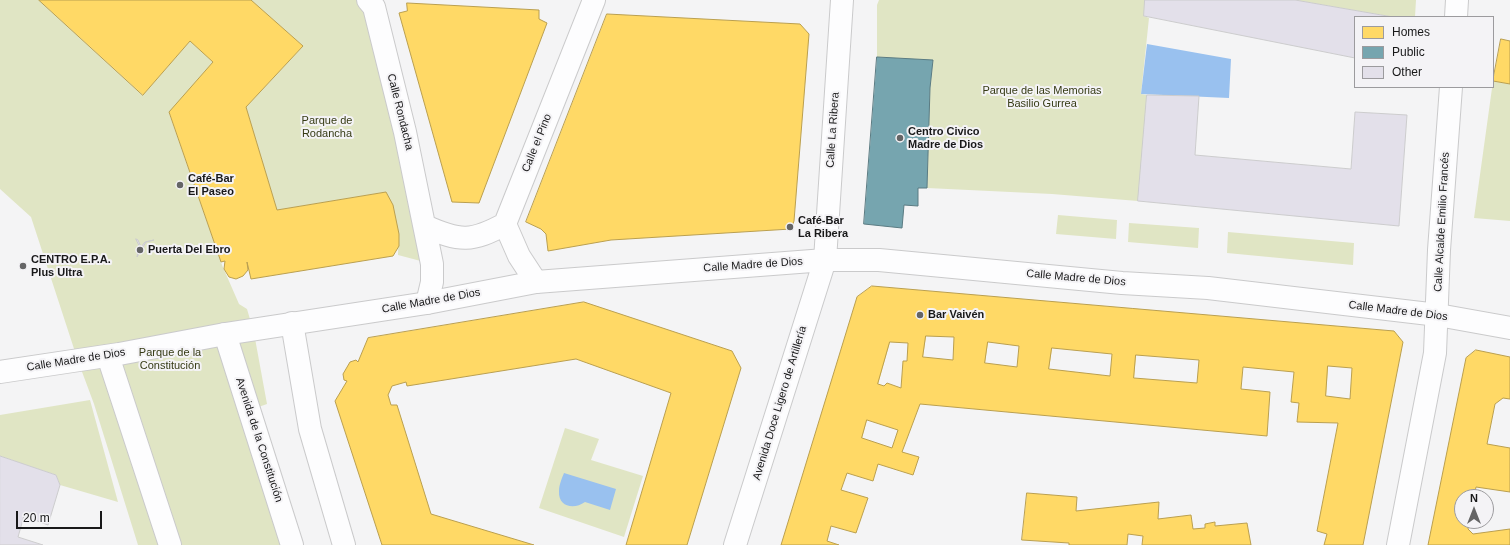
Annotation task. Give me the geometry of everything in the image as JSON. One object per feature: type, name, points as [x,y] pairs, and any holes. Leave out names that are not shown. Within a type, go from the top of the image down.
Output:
[{"type":"street","name":"Calle Rondacha","points":[[368,0],[374,7],[406,132],[425,226],[432,264],[432,282],[427,303]]},
{"type":"street","name":"Calle el Pino","points":[[505,224],[594,0]]},
{"type":"street","name":"Calle La Ribera","points":[[825,260],[842,0]]},
{"type":"street","points":[[1456,16],[1458,0]]},
{"type":"street","name":"Calle Alcalde Emilio Francés","points":[[1398,545],[1435,353],[1438,315],[1439,250],[1451,88]]},
{"type":"street","points":[[425,226],[447,236],[472,239],[505,224],[519,256],[536,282]]},
{"type":"street","name":"Calle Madre de Dios","points":[[0,372],[108,356],[292,323],[427,303],[536,282],[825,260],[886,261],[1122,282],[1208,288],[1438,315],[1510,328]]},
{"type":"street","name":"Avenida Doce Ligero de Artillería","points":[[735,545],[825,260]]},
{"type":"street","points":[[292,323],[310,429],[344,545]]},
{"type":"street","name":"Avenida de la Constitución","points":[[225,334],[292,545]]},
{"type":"street","points":[[108,356],[170,545]]},
{"type":"green space","name":"Parque de la Constitución","points":[[0,0],[39,0],[143,95],[190,41],[213,62],[169,113],[222,265],[239,304],[247,309],[254,333],[267,404],[250,410],[296,545],[138,545],[94,404],[78,361],[31,217],[0,189]]},
{"type":"green space","name":"Parque de Rodancha","points":[[251,0],[366,0],[432,264],[398,255],[398,238],[395,215],[386,192],[277,210],[246,107],[303,46]]},
{"type":"green space","name":"Parque de las Memorias Basilio Gurrea","points":[[879,0],[1145,0],[1144,16],[1149,18],[1141,94],[1147,95],[1138,201],[1052,194],[927,188],[930,88],[933,61],[877,57],[877,5]]},
{"type":"green space","points":[[1295,0],[1416,0],[1415,16],[1387,16]]},
{"type":"green space","points":[[1494,81],[1510,84],[1510,221],[1474,218],[1492,88],[1494,88]]},
{"type":"green space","points":[[1058,215],[1117,220],[1116,239],[1056,234]]},
{"type":"green space","points":[[1129,223],[1199,228],[1198,248],[1128,242]]},
{"type":"green space","points":[[1228,232],[1354,243],[1353,265],[1227,253]]},
{"type":"green space","points":[[90,400],[118,502],[60,485],[56,475],[0,456],[0,415]]},
{"type":"green space","points":[[565,428],[599,439],[591,460],[643,476],[624,537],[539,508]]},
{"type":"water","points":[[1147,44],[1231,59],[1229,98],[1141,94]]},
{"type":"water","points":[[564,473],[616,489],[610,510],[585,502],[576,506],[568,506],[564,504],[559,496],[559,491]]},
{"type":"building: Homes","points":[[39,0],[251,0],[303,46],[246,107],[277,210],[386,192],[393,205],[399,234],[399,246],[393,256],[251,279],[247,262],[248,270],[243,276],[236,279],[229,277],[224,269],[225,261],[221,262],[169,112],[213,62],[190,41],[143,95]]},
{"type":"building: Homes","points":[[407,3],[539,10],[539,19],[547,23],[479,203],[452,202],[399,13],[407,11]]},
{"type":"building: Homes","points":[[607,14],[800,24],[809,34],[794,221],[791,229],[611,240],[548,251],[546,234],[541,229],[526,222]]},
{"type":"building: Homes","points":[[1501,39],[1510,41],[1510,84],[1494,81]]},
{"type":"building: Homes","points":[[872,286],[1394,331],[1403,342],[1363,545],[1324,545],[1327,534],[1317,531],[1338,423],[1297,422],[1299,403],[1291,402],[1294,372],[1243,367],[1241,389],[1270,392],[1267,436],[920,404],[902,452],[919,457],[913,475],[878,464],[873,481],[847,473],[841,490],[868,498],[856,533],[831,526],[827,541],[839,545],[781,545],[857,297]],"holes":[[[926,336],[954,337],[953,360],[923,357]],[[890,342],[908,343],[907,361],[903,361],[901,388],[887,383],[884,386],[878,384]],[[988,342],[1019,346],[1017,367],[985,363]],[[1052,348],[1112,354],[1110,376],[1049,369]],[[1136,355],[1199,360],[1197,383],[1134,378]],[[1328,366],[1352,368],[1350,399],[1326,396]],[[867,420],[898,430],[892,448],[862,438]]]},
{"type":"building: Homes","points":[[584,302],[732,351],[741,368],[687,545],[626,545],[671,393],[576,359],[407,386],[406,382],[392,386],[388,395],[391,405],[397,405],[431,514],[534,545],[382,545],[335,401],[347,381],[344,380],[343,374],[350,362],[356,360],[358,362],[368,338]]},
{"type":"building: Homes","points":[[1476,350],[1510,357],[1510,399],[1503,398],[1495,404],[1487,444],[1510,448],[1510,492],[1476,487],[1476,489],[1454,489],[1454,529],[1468,529],[1473,534],[1510,529],[1510,545],[1428,545],[1466,358]]},
{"type":"building: Homes","points":[[1027,493],[1077,497],[1076,511],[1159,502],[1158,519],[1191,515],[1193,529],[1205,528],[1205,524],[1215,522],[1215,526],[1247,523],[1251,545],[1142,545],[1143,536],[1128,534],[1127,545],[1069,545],[1069,543],[1022,540]]},
{"type":"building: Public","name":"Centro Civico Madre de Dios","points":[[877,57],[933,60],[930,88],[927,188],[918,188],[918,206],[904,205],[902,228],[864,224]]},
{"type":"building: Other","points":[[1145,0],[1295,0],[1387,16],[1354,16],[1354,58],[1144,16]]},
{"type":"building: Other","points":[[1147,95],[1199,96],[1195,155],[1351,169],[1355,112],[1407,115],[1399,226],[1138,201]]},
{"type":"building: Other","name":"Puerta Del Ebro","points":[[136,239],[141,247],[145,242],[154,240],[146,242],[137,257],[139,246]]},
{"type":"building: Other","points":[[0,456],[56,475],[60,485],[48,525],[24,516],[18,537],[43,545],[0,545]]},
{"type":"place","name":"Centro Civico Madre de Dios","points":[[900,138]]},
{"type":"place","name":"Café-Bar El Paseo","points":[[180,185]]},
{"type":"place","name":"Café-Bar La Ribera","points":[[790,227]]},
{"type":"place","name":"Puerta Del Ebro","points":[[140,250]]},
{"type":"place","name":"CENTRO E.P.A. Plus Ultra","points":[[23,266]]},
{"type":"place","name":"Bar Vaivén","points":[[920,315]]}]
